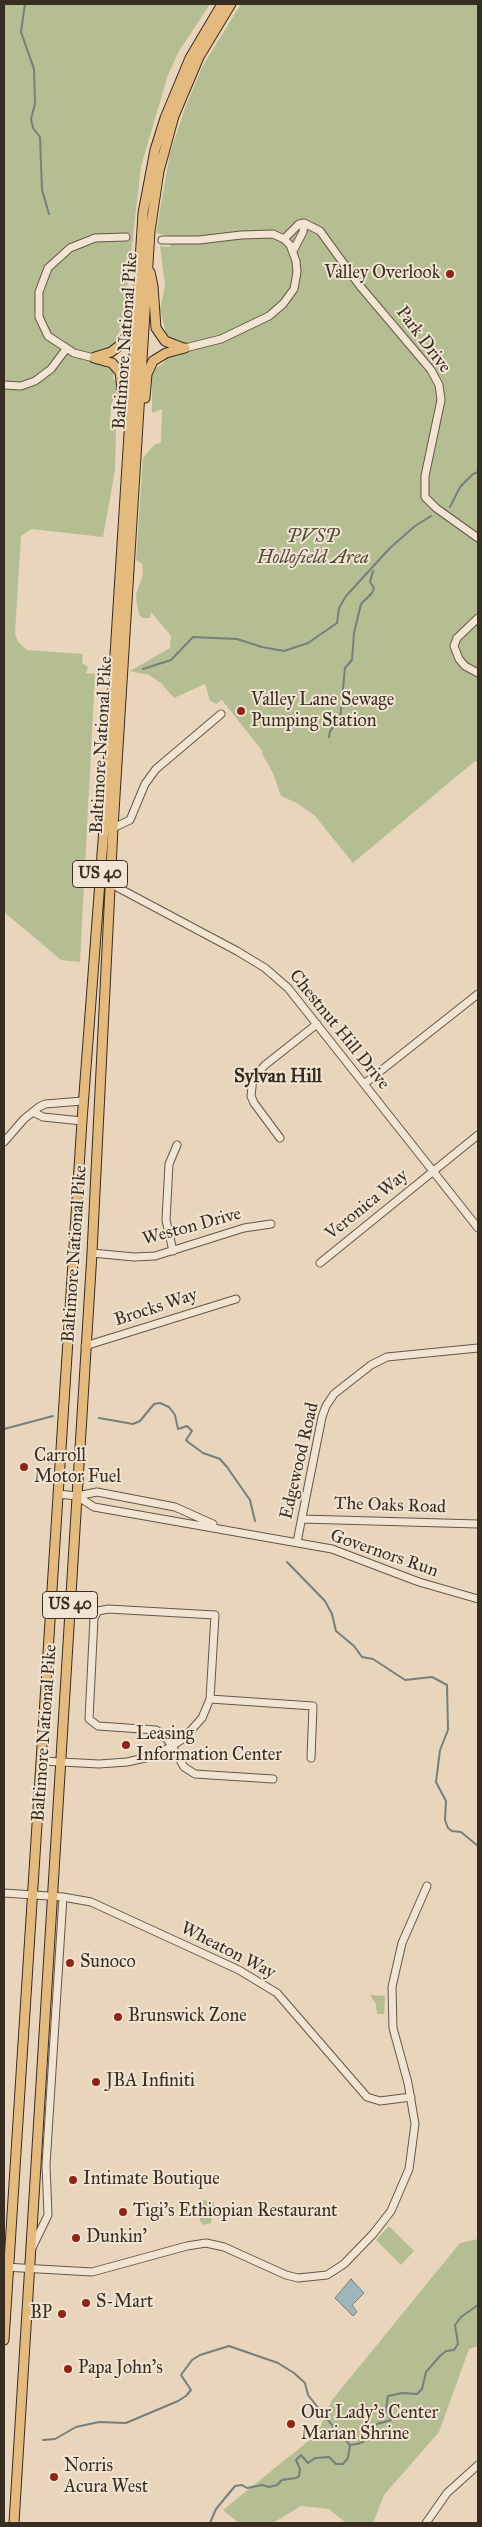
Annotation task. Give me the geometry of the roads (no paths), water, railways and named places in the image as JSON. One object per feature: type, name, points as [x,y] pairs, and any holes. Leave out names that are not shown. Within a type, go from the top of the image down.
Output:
[{"type":"main road","name":"Baltimore National Pike","points":[[4,2340],[6,2267],[34,1894],[83,1101],[104,828],[143,213],[155,150],[178,83],[204,32],[222,4]]},
{"type":"main road","name":"Baltimore National Pike","points":[[14,2523],[92,1253],[113,828],[148,264],[155,188],[174,116],[199,57],[231,4]]},
{"type":"main road","points":[[148,264],[153,286],[156,328],[165,341],[185,348]]},
{"type":"main road","points":[[94,358],[111,352],[126,337],[138,287]]},
{"type":"main road","points":[[137,433],[144,406],[149,366],[158,357],[185,348]]},
{"type":"main road","points":[[94,358],[112,363],[120,372],[124,385],[128,442]]},
{"type":"street","points":[[284,239],[294,226],[304,223],[303,232],[293,251]]},
{"type":"street","name":"Park Drive","points":[[304,223],[325,236],[360,286],[436,378],[441,400],[423,493],[428,502],[478,538]]},
{"type":"street","points":[[162,240],[199,240],[265,234],[284,239],[293,251],[296,261],[294,289],[283,304],[269,316],[243,330],[208,344],[185,348]]},
{"type":"street","points":[[94,358],[81,356],[66,349],[48,336],[39,317],[38,300],[45,274],[55,260],[77,244],[95,238],[126,237]]},
{"type":"street","points":[[4,386],[21,386],[35,382],[51,370],[66,349]]},
{"type":"street","points":[[478,618],[457,638],[454,646],[464,666],[478,673]]},
{"type":"street","points":[[113,828],[130,820],[145,784],[156,769],[221,714]]},
{"type":"street","name":"Chestnut Hill Drive","points":[[111,884],[264,968],[288,988],[478,1228]]},
{"type":"street","points":[[364,1084],[478,994]]},
{"type":"street","points":[[280,1138],[254,1103],[251,1096],[253,1078],[265,1065],[317,1024]]},
{"type":"street","points":[[4,1142],[33,1112],[45,1104],[83,1101]]},
{"type":"street","points":[[33,1112],[43,1117],[82,1121]]},
{"type":"street","name":"Veronica Way","points":[[320,1263],[478,1135]]},
{"type":"street","points":[[173,1251],[166,1220],[169,1164],[178,1145]]},
{"type":"street","name":"Weston Drive","points":[[92,1253],[134,1257],[173,1251],[244,1228],[271,1224]]},
{"type":"street","name":"Brocks Way","points":[[85,1346],[236,1299]]},
{"type":"street","name":"Edgewood Road","points":[[297,1542],[322,1417],[326,1406],[334,1394],[371,1365],[387,1357],[478,1348]]},
{"type":"street","name":"Governors Run","points":[[58,1494],[76,1496],[97,1492],[175,1507],[221,1527]]},
{"type":"street","name":"Governors Run","points":[[76,1496],[94,1507],[221,1527],[351,1555],[419,1582],[478,1599]]},
{"type":"street","name":"The Oaks Road","points":[[302,1519],[478,1524]]},
{"type":"street","points":[[42,1761],[60,1763],[127,1762],[154,1756],[172,1746],[194,1729],[202,1718],[210,1699],[215,1615],[101,1609],[95,1614],[89,1714],[91,1722],[98,1726],[156,1730],[164,1735],[172,1746],[184,1767],[195,1774],[274,1779]]},
{"type":"street","points":[[210,1699],[313,1706],[311,1758]]},
{"type":"street","points":[[6,2267],[92,2272],[187,2246],[206,2243],[224,2247],[286,2275],[307,2278],[327,2275],[344,2264],[373,2234],[398,2198],[409,2169],[414,2146],[414,2124],[411,2097],[393,2028],[392,1987],[402,1943],[427,1886]]},
{"type":"street","name":"Wheaton Way","points":[[4,1893],[81,1899],[103,1906],[264,1983],[277,1993],[360,2092],[380,2101],[411,2097]]},
{"type":"street","points":[[32,2249],[48,2216],[46,2166],[63,1897]]},
{"type":"street","points":[[426,2523],[447,2493],[478,2465]]},
{"type":"water","points":[[351,2279],[364,2293],[352,2305],[357,2312],[353,2316],[335,2298]]},
{"type":"waterway","points":[[25,4],[21,32],[34,69],[35,104],[31,119],[33,128],[40,137],[42,190],[49,214]]},
{"type":"waterway","points":[[450,507],[460,487],[473,474],[478,472]]},
{"type":"waterway","points":[[143,669],[171,660],[193,637],[237,639],[262,647],[284,651],[308,643],[337,623],[339,608],[346,596],[390,548],[415,526],[431,516]]},
{"type":"waterway","points":[[329,737],[330,731],[340,719],[345,668],[352,660],[354,633],[361,604],[372,593],[374,588],[370,582],[373,571]]},
{"type":"waterway","points":[[99,1418],[133,1424],[140,1421],[154,1404],[160,1403],[169,1407],[175,1415],[178,1429],[187,1426],[192,1431],[186,1440],[203,1453],[220,1459],[227,1467],[250,1500],[255,1521]]},
{"type":"waterway","points":[[4,1429],[53,1416]]},
{"type":"waterway","points":[[287,1562],[325,1601],[332,1614],[336,1631],[354,1646],[362,1657],[373,1659],[405,1680],[432,1677],[447,1685],[448,1730],[440,1750],[436,1782],[446,1801],[445,1820],[448,1828],[452,1831],[461,1832],[478,1846]]},
{"type":"waterway","points":[[43,2440],[55,2439],[76,2427],[99,2422],[126,2423],[178,2401],[191,2390],[181,2375],[192,2360],[200,2355],[229,2346],[278,2363],[294,2373],[305,2383],[308,2395],[332,2425],[350,2445],[357,2444],[363,2442],[370,2429],[377,2424],[391,2420],[386,2409],[388,2396],[402,2393],[417,2394],[422,2389],[426,2372],[440,2356],[446,2351],[454,2350],[458,2344],[455,2325],[461,2317],[478,2305]]},
{"type":"waterway","points":[[210,2523],[216,2509],[235,2486],[242,2485],[247,2488],[262,2485],[269,2487],[277,2485],[282,2480],[296,2478],[299,2476],[300,2469],[296,2460],[301,2455],[308,2463],[315,2458],[329,2457],[336,2464],[343,2464],[348,2458],[350,2445]]},
{"type":"tunnel","points":[[126,237],[162,240]]},
{"type":"place","name":"Valley Overlook","points":[[450,274]]},
{"type":"place","name":"Valley Lane Sewage Pumping Station","points":[[241,711]]},
{"type":"place","name":"Carroll Motor Fuel","points":[[24,1467]]},
{"type":"place","name":"Leasing Information Center","points":[[126,1745]]},
{"type":"place","name":"Sunoco","points":[[70,1963]]},
{"type":"place","name":"Brunswick Zone","points":[[118,2017]]},
{"type":"place","name":"JBA Infiniti","points":[[96,2082]]},
{"type":"place","name":"Intimate Boutique","points":[[73,2180]]},
{"type":"place","name":"Tigi's Ethiopian Restaurant","points":[[123,2212]]},
{"type":"place","name":"Dunkin'","points":[[76,2238]]},
{"type":"place","name":"S-Mart","points":[[86,2303]]},
{"type":"place","name":"BP","points":[[62,2314]]},
{"type":"place","name":"Papa John's","points":[[68,2369]]},
{"type":"place","name":"Our Lady's Center Marian Shrine","points":[[291,2424]]},
{"type":"place","name":"Norris Acura West","points":[[54,2477]]},
{"type":"district","name":"Sylvan Hill","points":[[278,1077]]},
{"type":"park label","name":"PVSP Hollofield Area","points":[[313,548]]}]
